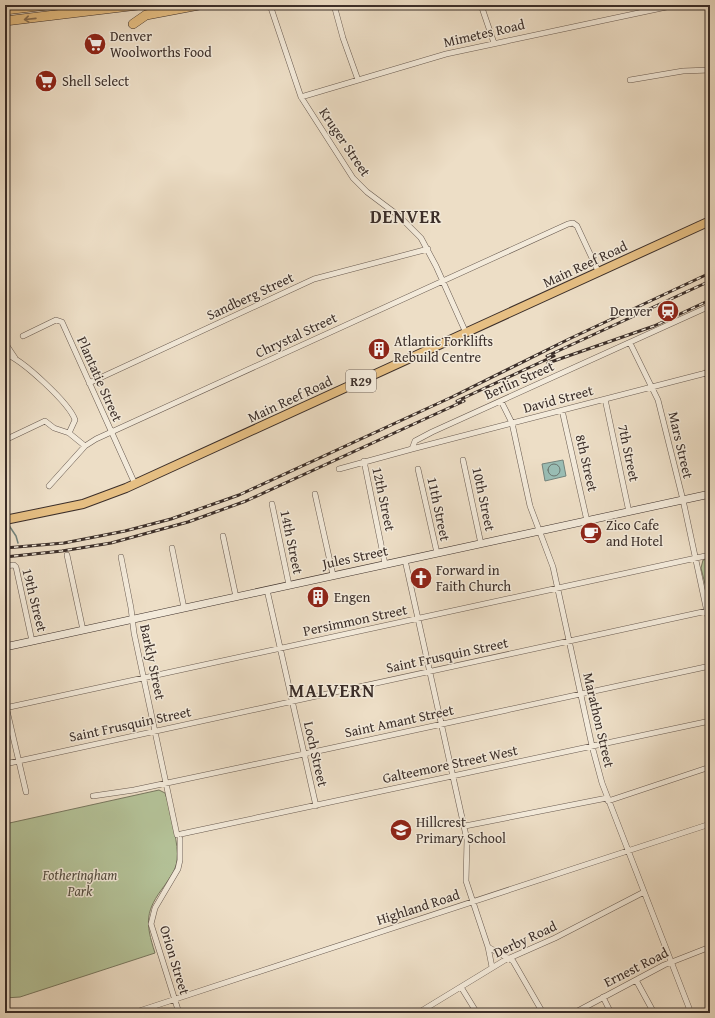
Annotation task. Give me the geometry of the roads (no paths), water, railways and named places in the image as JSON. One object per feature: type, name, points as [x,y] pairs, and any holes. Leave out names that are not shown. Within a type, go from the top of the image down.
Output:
[{"type":"highway","points":[[5,10],[47,5]]},
{"type":"highway","points":[[5,21],[138,5]]},
{"type":"highway","points":[[133,24],[146,15],[199,5]]},
{"type":"main road","name":"Main Reef Road","points":[[5,520],[82,504],[135,484],[710,221]]},
{"type":"main road","name":"Jules Street","points":[[5,647],[710,494]]},
{"type":"street","name":"Kruger Street","points":[[270,5],[301,97],[353,178],[417,233],[428,249],[466,333]]},
{"type":"street","points":[[334,5],[343,38],[358,80]]},
{"type":"street","points":[[481,5],[494,43]]},
{"type":"street","name":"Mimetes Road","points":[[301,97],[428,59],[494,43],[676,5]]},
{"type":"street","points":[[630,80],[684,71],[710,70]]},
{"type":"street","name":"Chrystal Street","points":[[49,486],[85,446],[111,432],[566,225],[573,223],[577,226],[598,273]]},
{"type":"street","name":"Sandberg Street","points":[[89,383],[314,279],[428,249]]},
{"type":"street","name":"Berlin Street","points":[[412,449],[415,441],[432,432],[710,306]]},
{"type":"street","name":"Plantatie Street","points":[[23,336],[60,320],[135,484]]},
{"type":"street","points":[[5,343],[16,359]]},
{"type":"street","name":"Mars Street","points":[[630,343],[658,400],[683,500],[710,626]]},
{"type":"street","points":[[5,354],[26,366],[60,399],[73,415],[75,422],[69,433]]},
{"type":"street","points":[[710,366],[710,386]]},
{"type":"street","name":"David Street","points":[[412,449],[709,373]]},
{"type":"street","name":"7th Street","points":[[605,399],[629,512]]},
{"type":"street","points":[[501,401],[512,423]]},
{"type":"street","name":"8th Street","points":[[562,410],[587,521]]},
{"type":"street","points":[[5,440],[46,421],[54,428],[69,433],[85,446]]},
{"type":"street","name":"Marathon Street","points":[[512,423],[530,506],[552,561],[592,746],[608,799],[691,1013]]},
{"type":"street","points":[[339,469],[412,449]]},
{"type":"street","name":"10th Street","points":[[463,460],[481,544]]},
{"type":"street","name":"12th Street","points":[[364,461],[385,564]]},
{"type":"street","name":"11th Street","points":[[418,469],[437,553]]},
{"type":"street","points":[[315,494],[333,575]]},
{"type":"street","name":"14th Street","points":[[272,504],[289,585]]},
{"type":"street","points":[[223,536],[236,597]]},
{"type":"street","points":[[172,548],[184,608]]},
{"type":"street","points":[[67,555],[83,630]]},
{"type":"street","name":"Persimmon Street","points":[[5,706],[144,678],[710,555]]},
{"type":"street","name":"Barkly Street","points":[[121,557],[144,678],[166,783],[179,836]]},
{"type":"street","points":[[405,560],[465,826],[468,849],[465,877],[488,948],[492,967]]},
{"type":"street","name":"19th Street","points":[[5,566],[14,565],[16,567],[32,641]]},
{"type":"street","name":"Loch Street","points":[[267,590],[316,806]]},
{"type":"street","name":"Saint Frusquin Street","points":[[5,764],[155,730],[707,611]]},
{"type":"street","name":"Saint Amant Street","points":[[93,796],[166,783],[304,754],[710,666]]},
{"type":"street","points":[[5,706],[26,792]]},
{"type":"street","name":"Galteemore Street West","points":[[179,836],[710,721]]},
{"type":"street","points":[[465,826],[608,799],[710,767]]},
{"type":"street","name":"Highland Road","points":[[133,1013],[710,824]]},
{"type":"street","name":"Orion Street","points":[[178,1013],[153,935],[151,921],[158,902],[178,870],[180,860],[179,836]]},
{"type":"street","name":"Derby Road","points":[[418,1013],[492,967],[555,938],[644,892]]},
{"type":"street","name":"Ernest Road","points":[[574,1013],[671,962],[710,947]]},
{"type":"street","points":[[488,948],[513,961],[542,1013]]},
{"type":"street","points":[[636,980],[654,1013]]},
{"type":"street","points":[[461,987],[477,1013]]},
{"type":"street","points":[[603,997],[611,1013]]},
{"type":"water","points":[[563,460],[566,476],[545,481],[542,464]]},
{"type":"waterway","points":[[5,508],[6,513]]},
{"type":"waterway","points":[[8,524],[16,536],[18,543]]},
{"type":"railway","points":[[5,548],[64,543],[125,531],[171,519],[239,495],[452,397],[569,339],[710,273]]},
{"type":"railway","points":[[547,356],[710,281]]},
{"type":"railway","points":[[548,363],[654,326],[710,300]]},
{"type":"railway","points":[[457,401],[554,356]]},
{"type":"railway","points":[[5,557],[62,551],[111,543],[188,522],[246,501],[464,401]]},
{"type":"place","name":"Denver Woolworths Food","points":[[95,44]]},
{"type":"place","name":"Shell Select","points":[[46,81]]},
{"type":"place","name":"Denver","points":[[668,311]]},
{"type":"place","name":"Atlantic Forklifts Rebuild Centre","points":[[379,349]]},
{"type":"place","name":"Zico Cafe and Hotel","points":[[591,533]]},
{"type":"place","name":"Forward in Faith Church","points":[[421,578]]},
{"type":"place","name":"Engen","points":[[318,597]]},
{"type":"place","name":"Hillcrest Primary School","points":[[401,830]]},
{"type":"district","name":"DENVER","points":[[406,217]]},
{"type":"district","name":"MALVERN","points":[[332,691]]},
{"type":"park label","name":"Fotheringham Park","points":[[80,884]]}]
